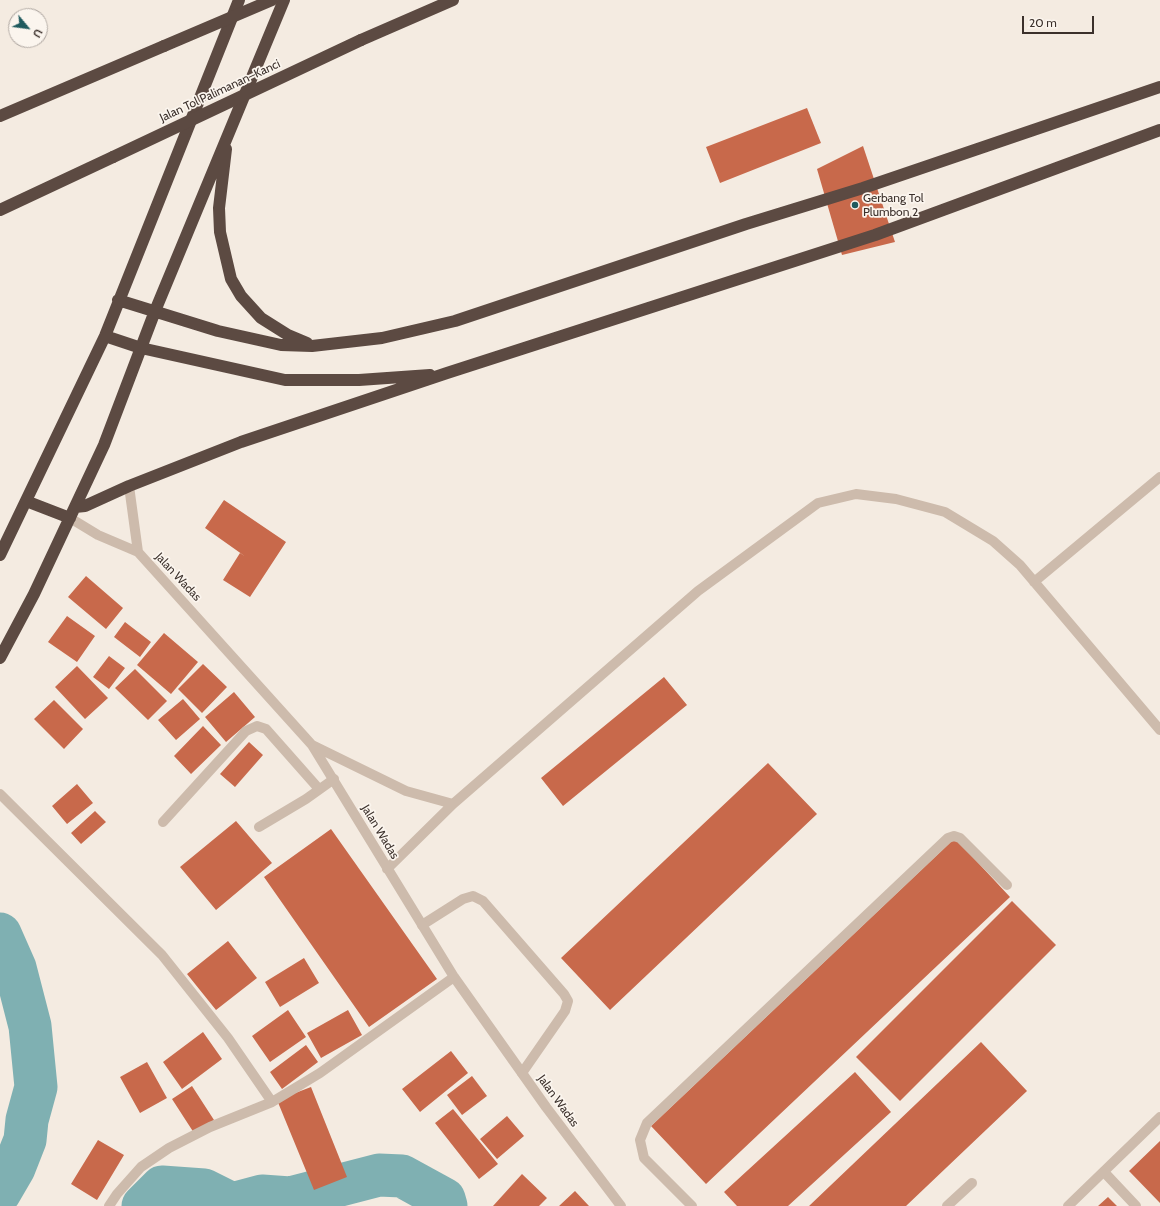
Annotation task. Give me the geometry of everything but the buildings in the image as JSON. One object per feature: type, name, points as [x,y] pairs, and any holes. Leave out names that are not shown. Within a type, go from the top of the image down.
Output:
[{"type":"highway","points":[[0,555],[105,336],[118,300],[239,0]]},
{"type":"highway","points":[[0,116],[272,0]]},
{"type":"highway","points":[[0,658],[104,445],[155,311],[284,0]]},
{"type":"highway","name":"Jalan Tol Palimanan–Kanci","points":[[0,210],[361,40],[453,0]]},
{"type":"highway","points":[[118,300],[218,331],[281,345],[312,346],[382,338],[455,321],[870,185],[1160,87]]},
{"type":"highway","points":[[26,501],[72,513],[129,486],[241,442],[875,234],[1160,130]]},
{"type":"highway","points":[[227,136],[220,208],[220,232],[231,279],[241,296],[262,318],[288,335],[312,346]]},
{"type":"highway","points":[[105,336],[141,348],[285,380],[352,380],[447,374]]},
{"type":"street","points":[[1034,582],[1160,477]]},
{"type":"street","points":[[129,486],[138,552]]},
{"type":"street","points":[[387,869],[453,804],[698,591],[818,503],[856,494],[896,499],[945,512],[993,541],[1020,565],[1160,730]]},
{"type":"street","name":"Jalan Wadas","points":[[72,513],[98,535],[138,552],[312,745],[454,977],[522,1073],[621,1206]]},
{"type":"street","points":[[163,822],[246,731],[257,726],[266,729],[319,789]]},
{"type":"street","points":[[312,745],[406,791],[453,804]]},
{"type":"street","points":[[259,827],[306,799],[334,779]]},
{"type":"street","points":[[0,794],[162,955],[228,1038],[272,1102]]},
{"type":"street","points":[[692,1206],[644,1158],[640,1140],[647,1123],[948,838],[954,836],[960,838],[1007,885]]},
{"type":"street","points":[[422,925],[463,899],[473,896],[483,901],[564,994],[568,1001],[565,1011],[522,1073]]},
{"type":"street","points":[[109,1206],[117,1194],[141,1167],[169,1148],[210,1127],[272,1102],[320,1073],[454,977]]},
{"type":"street","points":[[1068,1206],[1160,1117]]},
{"type":"street","points":[[1104,1172],[1136,1206]]},
{"type":"street","points":[[947,1206],[972,1183]]},
{"type":"waterway","points":[[0,934],[15,968],[30,1026],[36,1087],[27,1120],[25,1140],[14,1168],[0,1192]]},
{"type":"waterway","points":[[143,1206],[162,1187],[204,1190],[232,1204],[262,1196],[290,1198],[379,1175],[402,1176],[444,1199],[446,1206]]},
{"type":"place","name":"Gerbang Tol Plumbon 2","points":[[855,205]]}]
